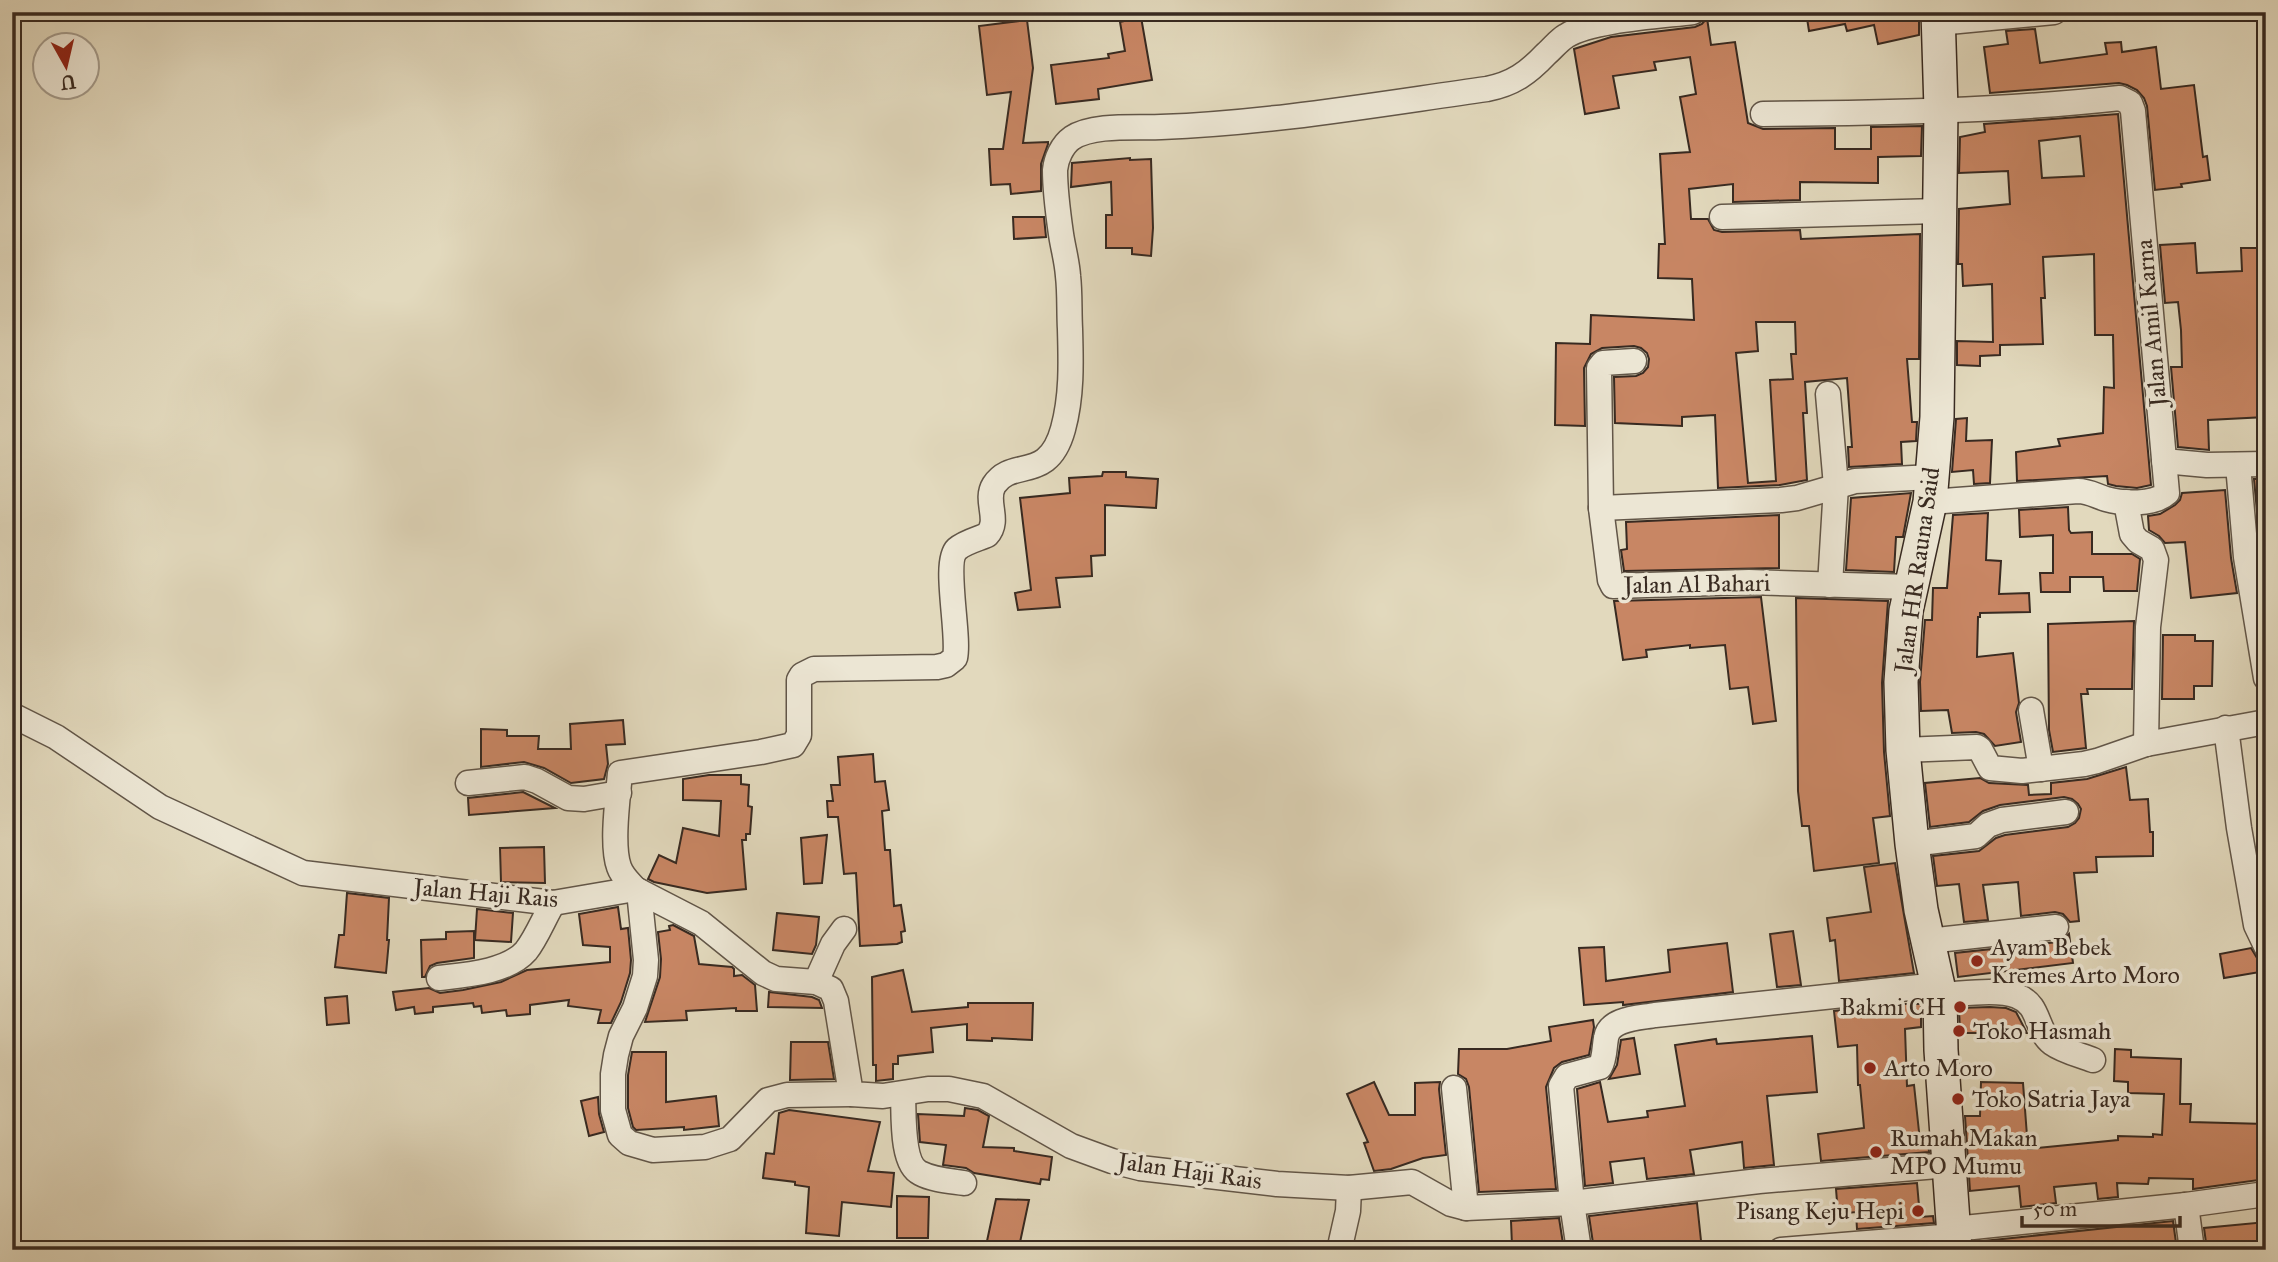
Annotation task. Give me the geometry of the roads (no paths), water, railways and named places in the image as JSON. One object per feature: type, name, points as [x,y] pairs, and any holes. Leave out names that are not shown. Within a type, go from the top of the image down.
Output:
[{"type":"main road","name":"Jalan HR Rauna Said","points":[[1938,18],[1941,109],[1937,417],[1931,489],[1911,587],[1902,657],[1902,750],[1921,910],[1939,990],[1954,1238]]},
{"type":"street","points":[[851,1094],[834,993],[825,984],[776,979],[763,974],[701,923],[637,890],[622,875],[616,849],[620,773],[793,745],[799,735],[799,680],[814,668],[937,667],[951,662],[956,652],[951,570],[953,555],[959,547],[991,531],[993,520],[990,494],[995,483],[1003,475],[1031,468],[1047,460],[1057,448],[1064,428],[1071,365],[1068,274],[1060,233],[1055,167],[1061,150],[1072,138],[1103,129],[1224,125],[1504,86],[1529,72],[1564,37],[1577,30],[1595,25],[1693,12]]},
{"type":"street","points":[[1938,18],[2054,12]]},
{"type":"street","name":"Jalan Amil Karna","points":[[1601,508],[1767,502],[1797,498],[1855,481],[1876,478],[1931,489],[2078,491],[2116,502],[2154,500],[2168,493],[2133,111],[2130,103],[2120,98],[2055,105],[1941,109]]},
{"type":"street","points":[[1763,114],[1941,109]]},
{"type":"street","points":[[1722,217],[1938,211]]},
{"type":"street","name":"Jalan Al Bahari","points":[[1634,361],[1603,363],[1598,368],[1601,508],[1613,586],[1749,582],[1911,587]]},
{"type":"street","points":[[1828,394],[1836,486],[1830,584]]},
{"type":"street","points":[[2164,461],[2266,464]]},
{"type":"street","points":[[2238,465],[2246,557],[2266,678]]},
{"type":"street","points":[[2126,502],[2132,534],[2152,549],[2157,560],[2148,627],[2146,744]]},
{"type":"street","points":[[2031,710],[2041,769]]},
{"type":"street","name":"Jalan Haji Rais","points":[[12,715],[56,737],[160,807],[303,873],[553,903],[637,890],[646,960],[645,976],[616,1055],[613,1110],[620,1135],[629,1143],[653,1150],[705,1147],[730,1139],[768,1100],[787,1095],[883,1096],[928,1088],[983,1096],[1071,1146],[1140,1168],[1349,1188],[1412,1182],[1451,1204],[1466,1208],[1572,1202],[1759,1181],[1948,1165]]},
{"type":"street","points":[[1902,750],[1977,747],[1990,768],[2022,771],[2097,761],[2146,744],[2266,722]]},
{"type":"street","points":[[2226,728],[2239,828],[2256,925],[2266,946]]},
{"type":"street","points":[[468,783],[525,777],[568,798],[584,799],[619,793]]},
{"type":"street","points":[[1912,844],[1976,836],[1988,825],[2002,820],[2066,812]]},
{"type":"street","points":[[439,978],[478,974],[516,959],[526,950],[553,903]]},
{"type":"street","points":[[1928,941],[2056,927]]},
{"type":"street","points":[[817,982],[828,952],[844,929]]},
{"type":"street","points":[[1579,1250],[1572,1202],[1563,1082],[1573,1073],[1600,1067],[1604,1060],[1607,1032],[1621,1022],[1655,1015],[1939,990],[2006,993],[2029,1002],[2044,1034],[2052,1043],[2093,1060]]},
{"type":"street","points":[[1454,1088],[1466,1208]]},
{"type":"street","points":[[903,1094],[908,1156],[912,1168],[922,1175],[964,1183]]},
{"type":"street","points":[[1341,1242],[1348,1211],[1349,1188]]},
{"type":"street","points":[[1781,1250],[1954,1238],[2266,1194]]},
{"type":"street","points":[[2186,1205],[2192,1250]]},
{"type":"place","name":"Ayam Bebek Kremes Arto Moro","points":[[1977,961]]},
{"type":"place","name":"Bakmi CH","points":[[1960,1007]]},
{"type":"place","name":"Toko Hasmah","points":[[1959,1031]]},
{"type":"place","name":"Arto Moro","points":[[1870,1068]]},
{"type":"place","name":"Toko Satria Jaya","points":[[1958,1099]]},
{"type":"place","name":"Rumah Makan MPO Mumu","points":[[1876,1152]]},
{"type":"place","name":"Pisang Keju Hepi","points":[[1918,1211]]}]
